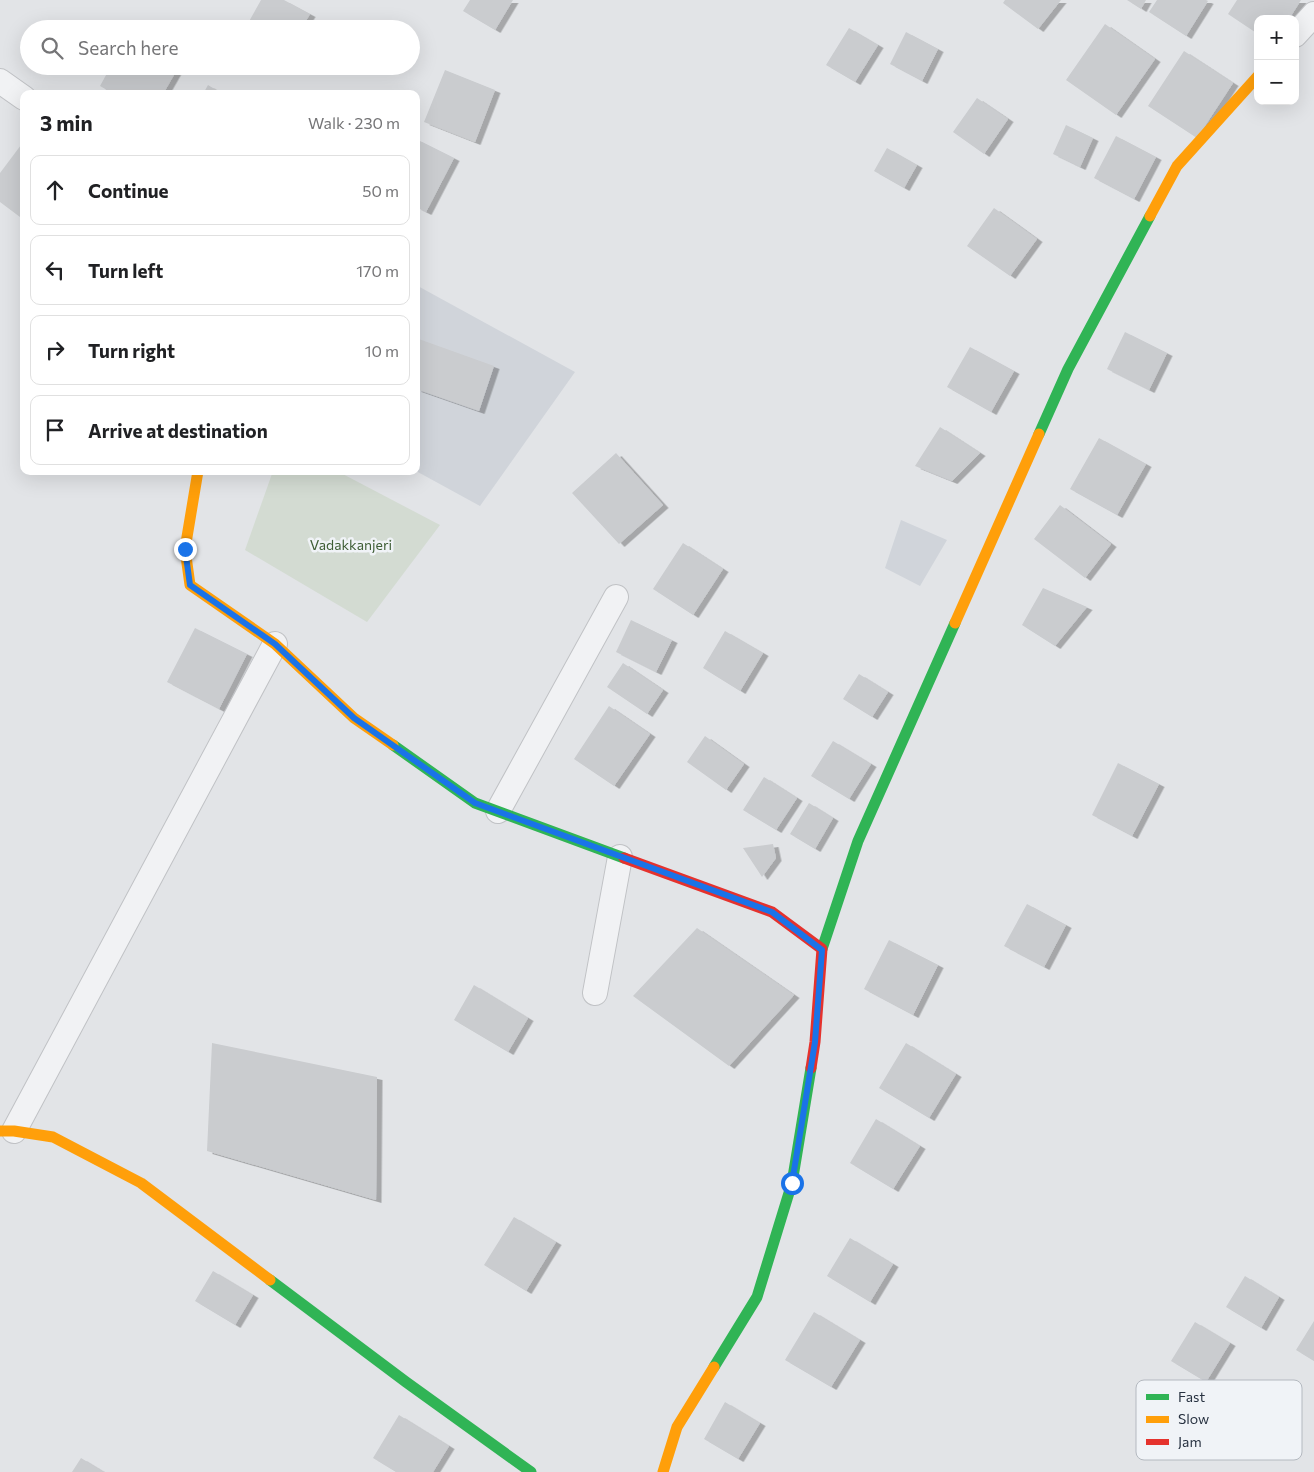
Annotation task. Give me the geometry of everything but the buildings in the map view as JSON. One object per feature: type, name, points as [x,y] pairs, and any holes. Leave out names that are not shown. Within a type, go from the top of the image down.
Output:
[{"type":"street","points":[[1299,31],[1314,14]]},
{"type":"street","points":[[664,1472],[677,1427],[757,1297],[789,1192],[815,1042],[822,950],[858,841],[1068,369],[1177,166],[1254,80]]},
{"type":"street","points":[[0,82],[20,95]]},
{"type":"street","points":[[197,475],[185,549],[190,585],[275,644],[354,718],[475,803],[772,912],[822,950]]},
{"type":"street","points":[[498,811],[616,597]]},
{"type":"street","points":[[275,644],[7,1131],[53,1137],[140,1183],[406,1382],[531,1472]]},
{"type":"street","points":[[596,993],[620,857]]},
{"type":"shaded area","points":[[420,287],[575,372],[480,506],[420,473]]},
{"type":"shaded area","points":[[901,520],[947,540],[920,586],[885,568]]},
{"type":"green space","name":"Vadakkanjeri","points":[[272,475],[345,475],[440,525],[367,622],[245,550]]},
{"type":"traffic: fast","points":[[1039,434],[1068,369],[1150,216]]},
{"type":"traffic: fast","points":[[822,949],[858,841],[955,623]]},
{"type":"traffic: fast","points":[[393,745],[475,803],[624,858]]},
{"type":"traffic: fast","points":[[714,1367],[757,1297],[792,1183],[811,1068]]},
{"type":"traffic: fast","points":[[270,1280],[406,1382],[531,1472]]},
{"type":"traffic: slow","points":[[1150,216],[1177,166],[1254,80]]},
{"type":"traffic: slow","points":[[955,623],[1039,434]]},
{"type":"traffic: slow","points":[[197,475],[185,549],[190,585],[275,644],[354,718],[393,745]]},
{"type":"traffic: slow","points":[[0,1131],[14,1131],[53,1137],[141,1183],[270,1280]]},
{"type":"traffic: slow","points":[[663,1472],[677,1427],[714,1367]]},
{"type":"traffic: jam","points":[[624,858],[772,912],[822,949],[815,1042],[811,1068]]},
{"type":"route","points":[[185,549],[190,585],[275,644],[354,718],[475,803],[772,912],[822,950],[815,1042],[792,1183]]}]
